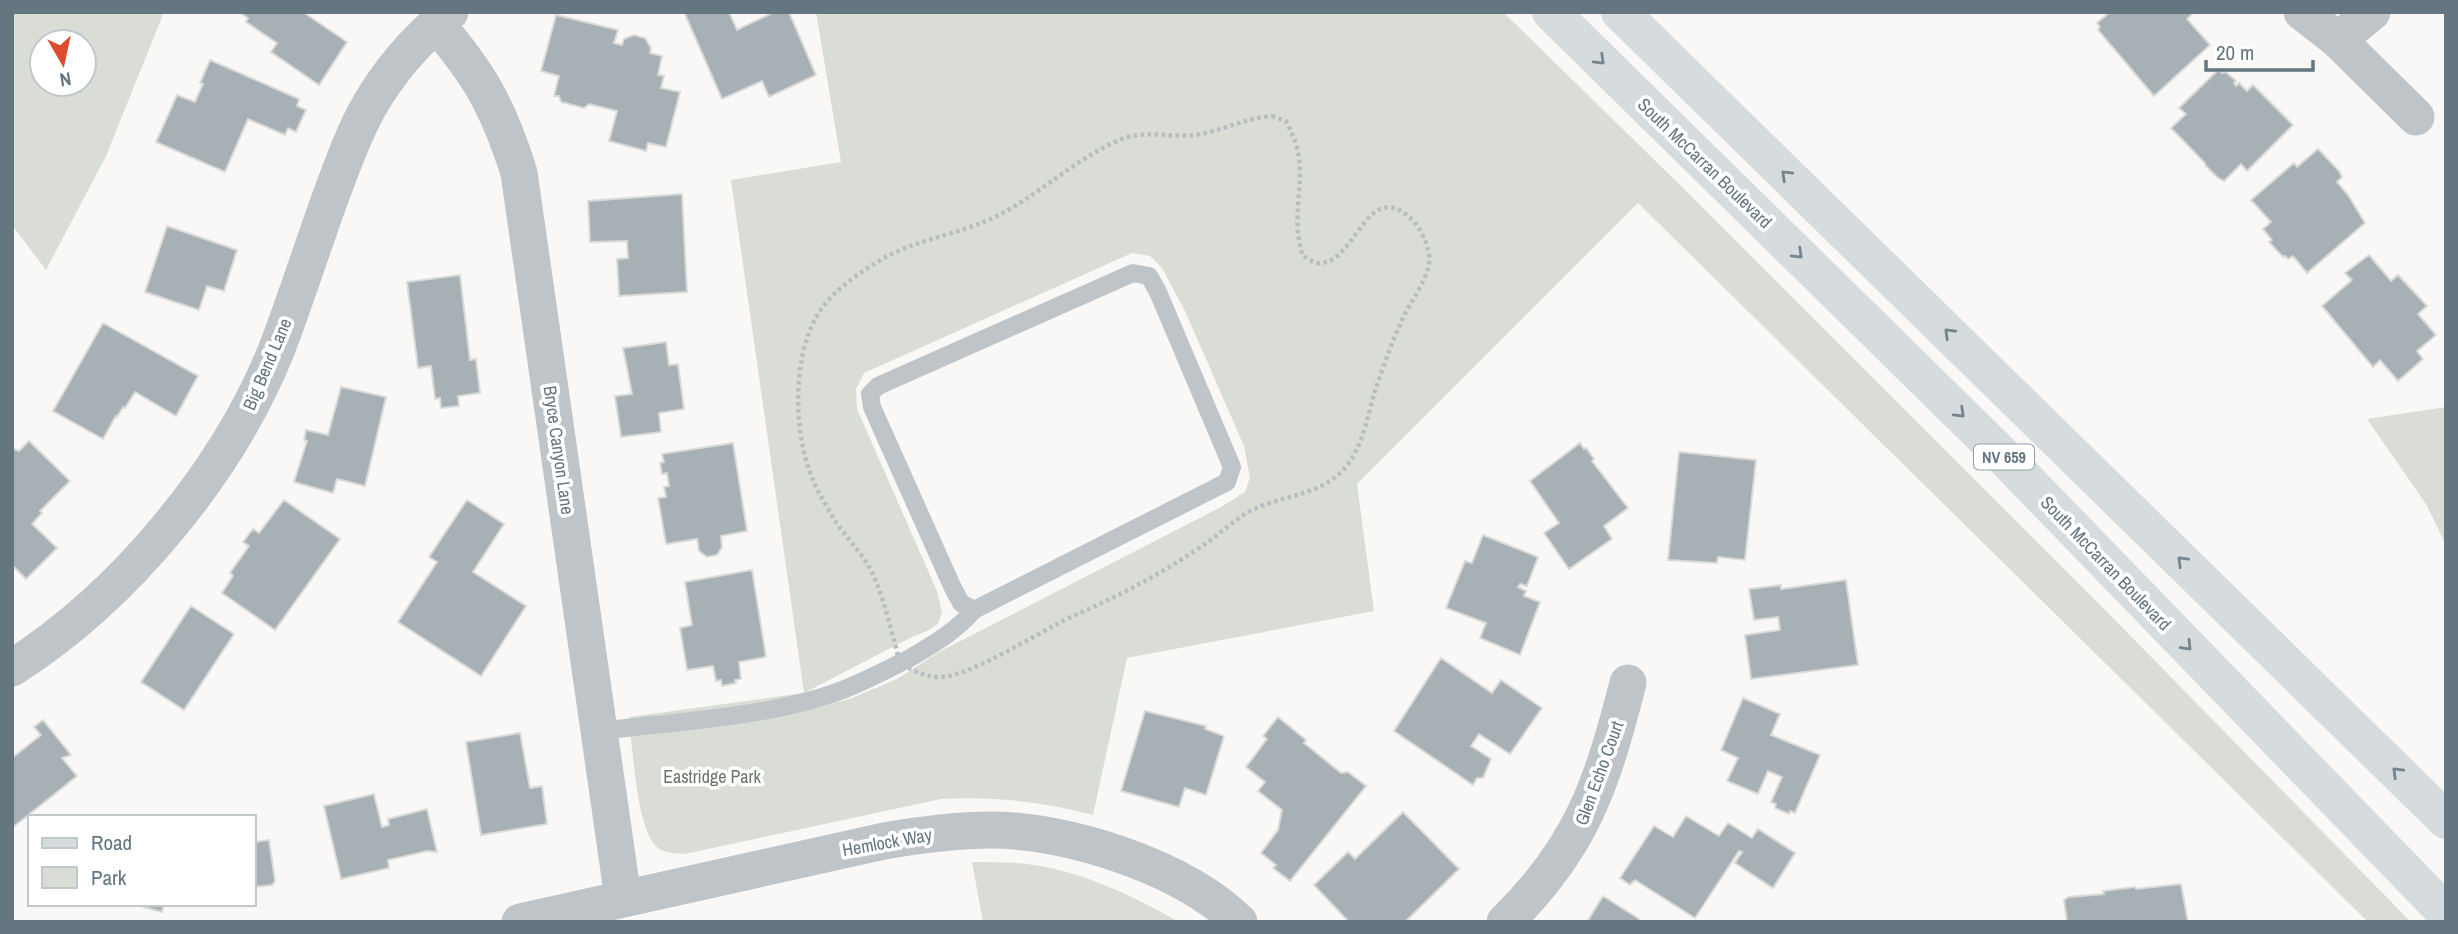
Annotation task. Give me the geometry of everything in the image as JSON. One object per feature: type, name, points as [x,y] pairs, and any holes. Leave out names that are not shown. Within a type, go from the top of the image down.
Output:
[{"type":"main road","name":"South McCarran Boulevard","points":[[1552,12],[2000,453],[2446,913]]},
{"type":"main road","name":"NV 659","points":[[1620,12],[2446,820]]},
{"type":"street","points":[[2302,12],[2339,40],[2416,117]]},
{"type":"street","points":[[2339,40],[2372,12]]},
{"type":"street","name":"Big Bend Lane","points":[[12,668],[74,623],[123,576],[175,521],[208,477],[236,434],[277,347],[347,151],[368,108],[392,71],[423,35],[443,18]]},
{"type":"street","name":"Bryce Canyon Lane","points":[[443,18],[492,99],[507,133],[519,173],[623,898]]},
{"type":"street","name":"Glen Echo Court","points":[[1505,922],[1555,867],[1576,833],[1593,799],[1611,751],[1628,683]]},
{"type":"street","name":"Hemlock Way","points":[[520,922],[884,841],[938,832],[993,830],[1042,834],[1099,847],[1146,863],[1195,890],[1239,922]]},
{"type":"lane","points":[[599,732],[738,714],[793,704],[836,692],[900,663],[959,627],[974,610],[1227,482],[1232,467],[1149,276],[1133,273],[878,386],[870,394],[872,407],[952,586],[961,603],[974,610]]},
{"type":"path","points":[[1272,116],[1286,121],[1296,142],[1299,161],[1297,240],[1303,256],[1316,263],[1330,260],[1346,248],[1367,219],[1378,209],[1392,207],[1409,216],[1423,236],[1429,251],[1429,265],[1401,321],[1360,441],[1345,468],[1323,485],[1253,510],[1227,525],[1201,547],[1119,596],[1051,626],[973,669],[941,677],[920,675],[900,663],[874,577],[862,554],[838,524],[817,489],[804,450],[799,413],[800,363],[807,335],[819,312],[835,292],[885,257],[998,215],[1116,141],[1135,135],[1195,135],[1253,118],[1272,116]]},
{"type":"green space","points":[[12,12],[164,12],[106,156],[46,270],[12,225]]},
{"type":"green space","name":"Eastridge Park","points":[[816,12],[1503,12],[2111,616],[2411,922],[2368,922],[1638,203],[1357,484],[1374,611],[1127,658],[1093,815],[1017,801],[941,799],[685,854],[662,850],[655,845],[644,821],[636,785],[629,717],[804,693],[731,180],[841,162]],"holes":[[[1132,253],[1150,256],[1162,268],[1185,311],[1244,446],[1250,478],[1245,492],[1221,507],[939,652],[897,679],[852,698],[809,710],[804,693],[938,624],[942,612],[937,591],[857,409],[856,389],[864,373]]]},
{"type":"green space","points":[[2446,407],[2446,545],[2426,504],[2367,419]]},
{"type":"green space","points":[[972,862],[1037,866],[1080,876],[1121,892],[1179,922],[983,922]]},
{"type":"building","points":[[239,12],[307,12],[306,14],[347,42],[319,85],[271,52],[277,43],[246,22],[248,18]]},
{"type":"building","points":[[684,12],[729,12],[737,30],[774,12],[789,12],[816,75],[769,97],[762,81],[722,99]]},
{"type":"building","points":[[2110,12],[2194,12],[2187,19],[2210,45],[2154,96],[2098,30],[2100,27],[2097,23]]},
{"type":"building","points":[[556,15],[618,30],[614,43],[622,45],[624,39],[634,35],[645,38],[651,48],[650,53],[662,56],[658,75],[664,76],[661,88],[680,92],[666,147],[648,143],[646,151],[609,141],[617,111],[589,104],[584,108],[561,102],[559,96],[554,96],[559,76],[541,71]]},
{"type":"building","points":[[210,60],[299,99],[297,106],[306,110],[296,132],[288,128],[285,135],[248,119],[225,172],[156,142],[177,95],[195,102]]},
{"type":"building","points":[[2219,69],[2236,81],[2236,86],[2239,83],[2247,91],[2253,85],[2293,125],[2247,171],[2241,164],[2224,181],[2206,166],[2171,128],[2186,114],[2179,108]]},
{"type":"building","points":[[2318,149],[2339,171],[2342,177],[2337,182],[2365,223],[2307,273],[2293,256],[2288,259],[2283,257],[2269,242],[2272,240],[2263,229],[2271,222],[2251,200],[2294,163],[2297,167]]},
{"type":"building","points":[[682,194],[687,292],[619,296],[617,259],[628,258],[627,241],[590,242],[588,201]]},
{"type":"building","points":[[167,226],[237,250],[224,291],[207,286],[199,310],[145,292]]},
{"type":"building","points":[[2369,255],[2391,281],[2398,275],[2427,306],[2418,314],[2436,335],[2417,351],[2423,359],[2398,381],[2380,360],[2373,367],[2322,306],[2352,280],[2345,273]]},
{"type":"building","points":[[460,275],[470,360],[476,359],[480,393],[458,396],[459,406],[441,408],[440,398],[435,399],[431,366],[418,368],[407,282]]},
{"type":"building","points":[[103,323],[198,376],[176,416],[135,392],[116,416],[103,439],[53,411]]},
{"type":"building","points":[[666,342],[669,365],[678,364],[684,409],[659,413],[661,432],[621,437],[615,396],[632,394],[623,348]]},
{"type":"building","points":[[341,387],[386,397],[365,486],[337,479],[333,493],[294,482],[307,441],[304,440],[306,430],[328,435]]},
{"type":"building","points":[[29,441],[70,481],[40,511],[42,513],[32,524],[57,548],[26,579],[12,565],[12,448],[19,451]]},
{"type":"building","points":[[733,443],[747,531],[721,536],[722,547],[717,555],[707,557],[699,551],[697,539],[666,544],[658,498],[666,497],[664,487],[669,486],[667,473],[662,474],[662,454]]},
{"type":"building","points":[[1580,443],[1628,508],[1604,526],[1612,539],[1569,569],[1544,533],[1559,523],[1530,481]]},
{"type":"building","points":[[1679,452],[1756,460],[1745,560],[1718,557],[1717,563],[1668,560]]},
{"type":"building","points":[[284,500],[340,539],[275,630],[222,593],[233,576],[230,573],[249,546],[243,542],[253,529],[259,533]]},
{"type":"building","points":[[467,500],[504,524],[473,572],[526,606],[481,676],[398,622],[437,562],[429,557]]},
{"type":"building","points":[[1483,535],[1538,557],[1527,586],[1520,584],[1518,587],[1526,591],[1524,596],[1540,602],[1520,655],[1480,638],[1486,623],[1446,608],[1465,561],[1472,563]]},
{"type":"building","points":[[752,570],[766,657],[739,662],[741,679],[722,686],[721,680],[716,681],[713,666],[687,670],[680,628],[692,625],[685,582]]},
{"type":"building","points":[[1846,580],[1858,665],[1751,679],[1745,635],[1780,630],[1778,617],[1754,620],[1749,589],[1781,585],[1781,589]]},
{"type":"building","points":[[191,606],[234,634],[184,710],[141,682]]},
{"type":"building","points":[[1441,658],[1492,693],[1501,680],[1542,708],[1510,754],[1479,734],[1471,746],[1491,759],[1483,778],[1477,778],[1473,785],[1394,731]]},
{"type":"building","points":[[1743,698],[1780,714],[1771,735],[1820,755],[1795,813],[1790,811],[1789,814],[1775,808],[1776,804],[1771,802],[1782,777],[1768,771],[1758,794],[1727,781],[1738,758],[1721,750]]},
{"type":"building","points":[[1145,711],[1206,726],[1205,729],[1224,736],[1206,795],[1185,788],[1179,807],[1121,791]]},
{"type":"building","points":[[1278,717],[1306,740],[1304,743],[1341,773],[1348,772],[1366,786],[1290,881],[1273,868],[1276,865],[1261,853],[1278,830],[1282,810],[1258,791],[1265,782],[1246,767],[1267,739],[1263,736]]},
{"type":"building","points":[[43,720],[71,755],[62,758],[77,776],[12,828],[12,758],[41,735],[34,727]]},
{"type":"building","points":[[520,733],[530,788],[542,786],[547,824],[481,835],[466,742]]},
{"type":"building","points":[[374,794],[382,827],[389,825],[388,819],[427,809],[437,852],[427,851],[388,860],[389,868],[341,879],[324,806]]},
{"type":"building","points":[[1403,812],[1459,869],[1405,922],[1349,922],[1314,885],[1348,852],[1355,859]]},
{"type":"building","points":[[1686,816],[1719,836],[1728,823],[1752,838],[1758,829],[1795,853],[1773,888],[1735,863],[1742,852],[1739,851],[1695,918],[1635,880],[1630,885],[1620,878],[1654,826],[1673,837]]},
{"type":"building","points":[[269,840],[275,881],[272,885],[256,887],[256,842]]},
{"type":"building","points":[[2181,884],[2188,922],[2067,922],[2064,900],[2069,897],[2104,894],[2103,891],[2135,887]]},
{"type":"building","points":[[1603,896],[1639,919],[1638,922],[1587,922]]},
{"type":"building","points":[[140,906],[164,906],[162,912]]}]
